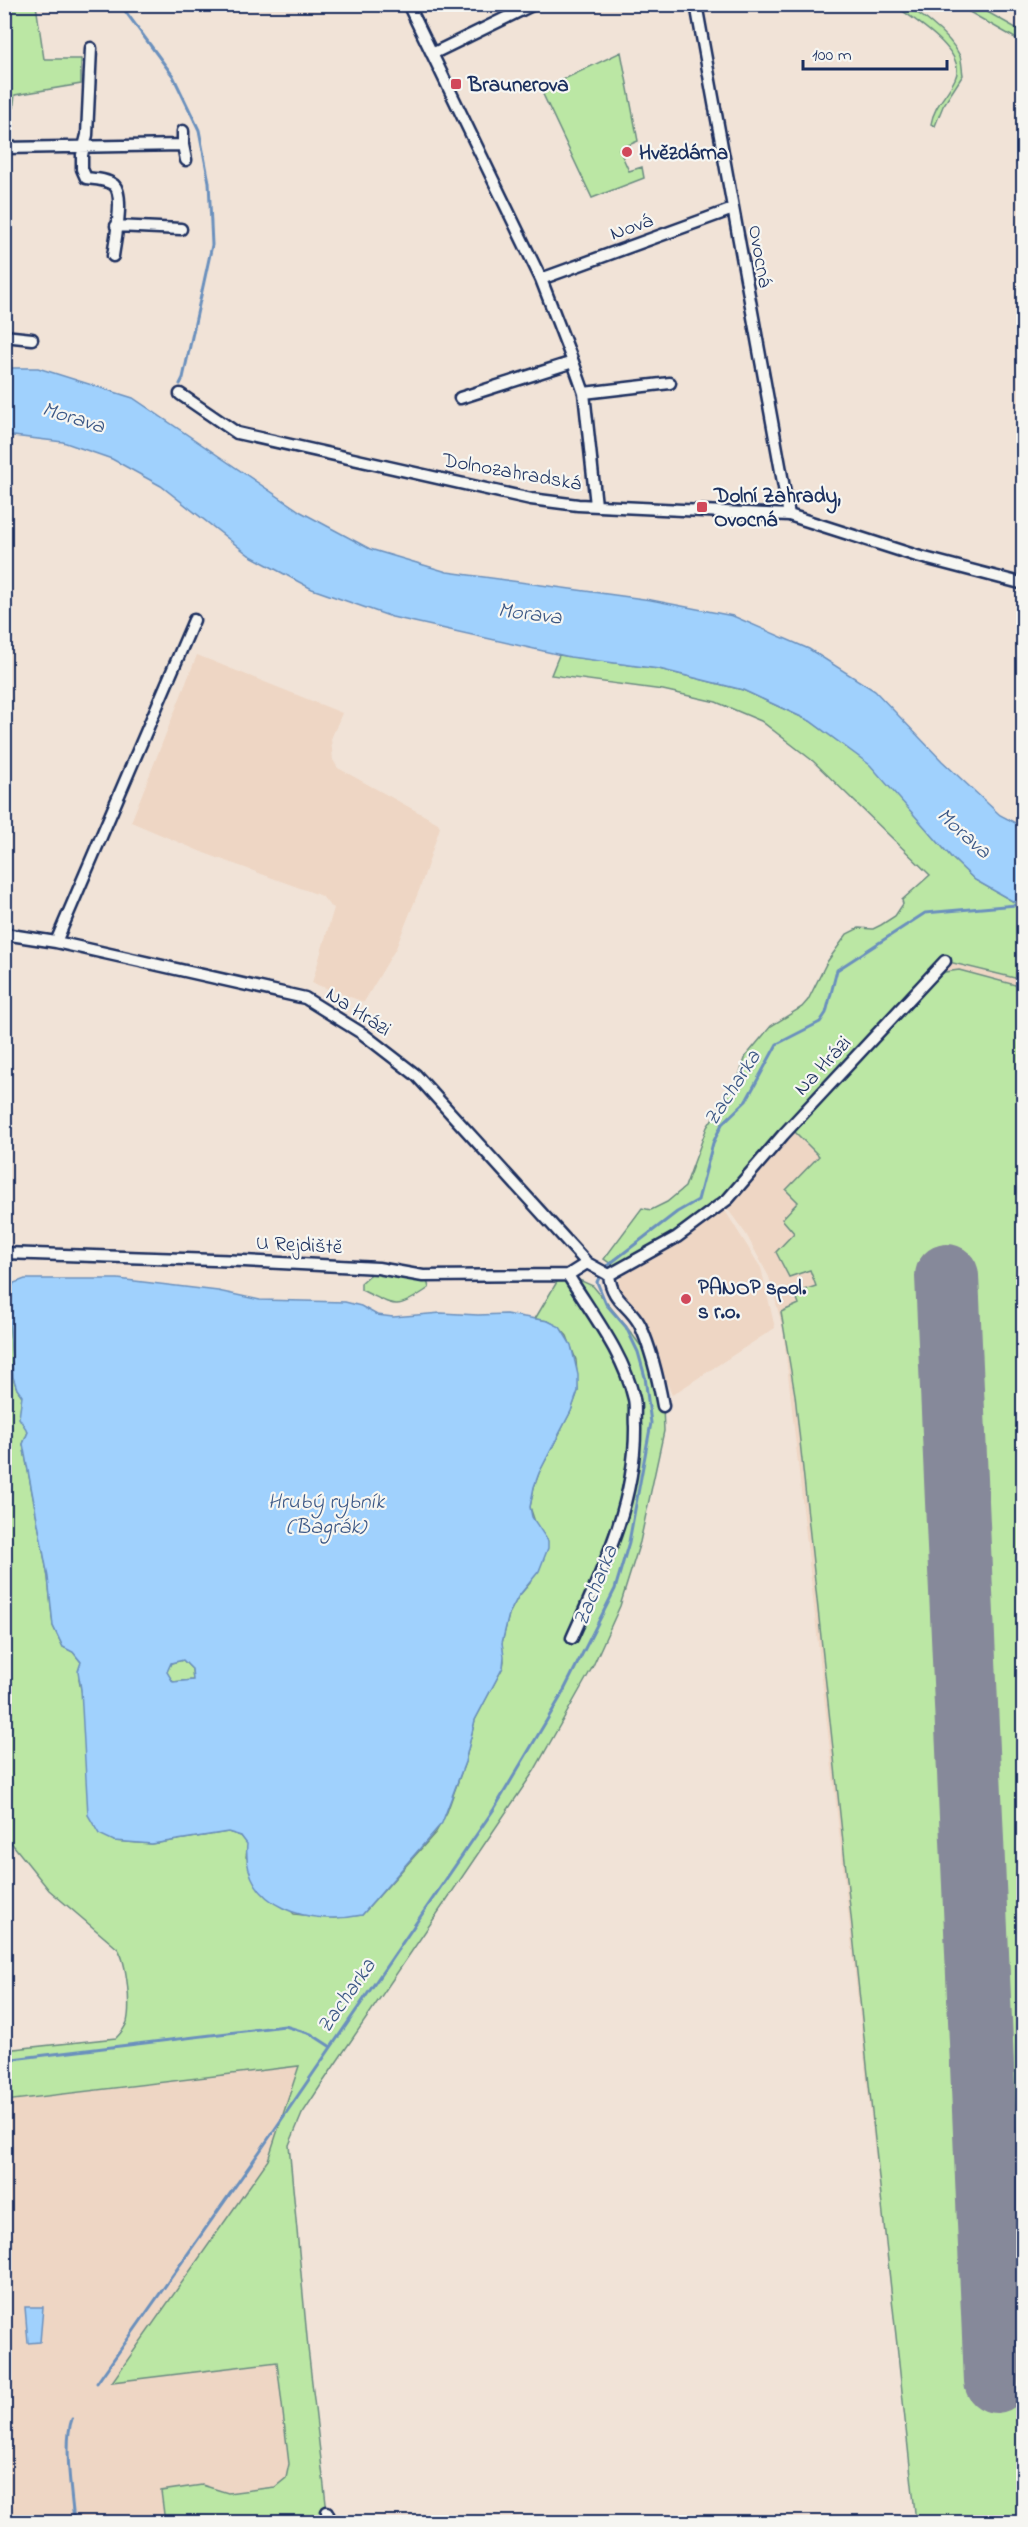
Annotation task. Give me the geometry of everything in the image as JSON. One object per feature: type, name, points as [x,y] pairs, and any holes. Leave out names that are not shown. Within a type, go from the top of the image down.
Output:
[{"type":"street","points":[[408,4],[542,279],[584,393],[596,504]]},
{"type":"street","points":[[432,54],[534,4]]},
{"type":"street","name":"Ovocná","points":[[696,4],[789,515]]},
{"type":"street","points":[[91,48],[82,168],[86,178],[113,184],[119,194],[113,256]]},
{"type":"street","points":[[183,131],[186,160]]},
{"type":"street","points":[[4,148],[183,145]]},
{"type":"street","name":"Nová","points":[[542,279],[733,209]]},
{"type":"street","points":[[116,226],[181,230]]},
{"type":"street","points":[[4,336],[32,339]]},
{"type":"street","points":[[460,398],[573,362]]},
{"type":"street","points":[[584,393],[670,383]]},
{"type":"street","name":"Dolnozahradská","points":[[180,394],[237,433],[531,499],[578,505],[596,504],[789,515],[917,556],[1023,584]]},
{"type":"street","points":[[56,942],[194,620]]},
{"type":"street","name":"Na Hrázi","points":[[4,934],[56,942],[305,998],[363,1034],[416,1075],[591,1265],[608,1274],[677,1237],[728,1199],[783,1135],[945,961]]},
{"type":"street","name":"U Rejdiště","points":[[4,1253],[378,1268],[423,1276],[568,1275]]},
{"type":"street","points":[[572,1638],[614,1544],[627,1494],[635,1448],[634,1400],[624,1370],[568,1275],[591,1265]]},
{"type":"street","points":[[608,1274],[612,1293],[639,1324],[656,1367],[663,1406]]},
{"type":"shaded area","points":[[197,655],[342,713],[331,739],[333,760],[338,768],[438,823],[440,827],[420,888],[396,948],[364,1002],[312,983],[334,908],[322,896],[204,853],[131,822]]},
{"type":"shaded area","points":[[945,961],[1023,981],[1023,2522],[916,2522],[783,1329],[769,1277],[746,1234],[726,1207],[741,1185],[737,1180],[845,1060]]},
{"type":"shaded area","points":[[724,1209],[761,1268],[775,1328],[672,1395],[641,1321],[615,1289],[625,1269],[717,1210]]},
{"type":"shaded area","points":[[299,2066],[268,2160],[112,2382],[277,2362],[289,2464],[286,2478],[275,2487],[228,2493],[202,2485],[161,2491],[165,2522],[5,2522],[4,2101]]},
{"type":"green space","points":[[4,5],[36,5],[44,59],[81,59],[81,84],[15,95],[9,142],[5,143]]},
{"type":"green space","points":[[894,5],[911,10],[931,23],[949,40],[960,56],[963,75],[943,106],[935,126],[931,124],[935,111],[955,79],[957,69],[954,58],[947,47],[925,27]]},
{"type":"green space","points":[[957,5],[975,5],[1023,32],[1022,42]]},
{"type":"green space","points":[[621,52],[638,141],[619,149],[629,171],[642,167],[644,178],[592,198],[541,90]]},
{"type":"green space","points":[[559,655],[659,669],[743,690],[810,721],[871,765],[952,858],[975,880],[1023,907],[1023,980],[945,961],[845,1060],[722,1198],[652,1246],[614,1266],[604,1259],[642,1208],[651,1210],[667,1202],[685,1187],[707,1127],[738,1079],[746,1056],[771,1026],[802,1007],[808,1000],[827,962],[847,934],[859,928],[873,929],[895,916],[903,904],[902,900],[930,875],[813,761],[761,721],[716,702],[663,690],[551,675]]},
{"type":"green space","points":[[959,970],[1023,987],[1023,2522],[916,2522],[795,1395],[781,1312],[799,1304],[795,1293],[816,1286],[810,1270],[789,1277],[776,1252],[794,1233],[782,1219],[798,1202],[786,1190],[819,1156],[794,1131],[945,972]],"holes":[[[970,1272],[1019,2383],[974,2385],[926,1276]]]},
{"type":"green space","points":[[378,1268],[427,1280],[429,1288],[409,1301],[389,1303],[361,1290],[361,1283]]},
{"type":"green space","points":[[561,1275],[568,1275],[593,1286],[646,1353],[663,1406],[664,1431],[640,1542],[620,1606],[592,1668],[534,1771],[302,2114],[289,2145],[308,2348],[327,2512],[331,2522],[165,2522],[161,2491],[202,2485],[228,2493],[275,2487],[286,2478],[289,2464],[277,2362],[112,2382],[268,2160],[299,2066],[5,2101],[5,2050],[116,2038],[126,2024],[129,2005],[126,1974],[118,1949],[49,1890],[5,1835],[4,1283],[8,1295],[13,1377],[22,1396],[21,1415],[28,1432],[23,1444],[48,1577],[53,1626],[63,1647],[73,1652],[81,1662],[79,1680],[114,1841],[152,1844],[228,1832],[241,1836],[248,1844],[246,1857],[294,1914],[334,1918],[362,1915],[436,1832],[447,1812],[465,1762],[475,1720],[503,1667],[502,1643],[509,1614],[518,1597],[530,1583],[535,1522],[530,1507],[534,1487],[571,1411],[578,1391],[576,1360],[567,1336],[559,1327],[548,1321],[535,1319]]},
{"type":"green space","points":[[183,1660],[192,1669],[193,1680],[173,1682],[166,1672],[171,1663]]},
{"type":"water","name":"Morava","points":[[5,368],[38,368],[133,398],[301,512],[370,549],[447,572],[651,600],[733,616],[809,649],[875,691],[942,761],[1000,815],[1023,827],[1023,907],[975,880],[952,858],[870,765],[810,721],[743,690],[659,669],[570,657],[392,617],[312,589],[249,555],[161,486],[112,459],[63,442],[5,435]]},
{"type":"water","name":"Hrubý rybník (Bagrák)","points":[[25,1279],[118,1279],[218,1291],[260,1300],[345,1302],[361,1306],[377,1315],[393,1317],[441,1313],[506,1314],[548,1321],[560,1327],[571,1345],[578,1375],[578,1391],[571,1411],[539,1473],[530,1507],[532,1517],[548,1541],[548,1548],[539,1571],[518,1597],[509,1614],[502,1643],[503,1667],[475,1720],[465,1762],[442,1823],[362,1915],[322,1918],[302,1915],[283,1908],[267,1898],[255,1884],[248,1866],[247,1844],[241,1836],[228,1832],[152,1844],[114,1841],[99,1834],[88,1815],[78,1671],[81,1662],[73,1652],[63,1647],[53,1626],[48,1577],[23,1444],[28,1432],[19,1418],[22,1396],[13,1377],[8,1295],[14,1283]],"holes":[[[183,1660],[192,1669],[193,1680],[173,1682],[167,1672],[171,1663]]]},
{"type":"water","points":[[25,2307],[43,2307],[40,2342],[28,2343]]},
{"type":"waterway","points":[[120,4],[173,76],[199,130],[209,182],[212,245],[180,384]]},
{"type":"waterway","name":"Zacharka","points":[[97,2383],[260,2151],[494,1809],[560,1698],[615,1589],[629,1542],[651,1423],[645,1377],[638,1352],[626,1327],[606,1304],[597,1282],[603,1269],[677,1212],[698,1200],[713,1143],[722,1124],[746,1101],[777,1044],[820,1022],[826,1013],[837,970],[925,913],[1016,905],[1024,900]]},
{"type":"waterway","points":[[4,2060],[285,2026],[311,2034],[331,2047]]},
{"type":"waterway","name":"Zacharka","points":[[72,2419],[69,2429],[68,2455],[74,2522]]},
{"type":"runway","points":[[947,1276],[996,2381]]},
{"type":"railway","points":[[4,2442],[6,2471],[4,2507]]},
{"type":"place","name":"Braunerova","points":[[456,84]]},
{"type":"place","name":"Hvězdárna","points":[[627,152]]},
{"type":"place","name":"Dolní Zahrady, Ovocná","points":[[702,507]]},
{"type":"place","name":"PANOP spol. s r.o.","points":[[686,1299]]}]
